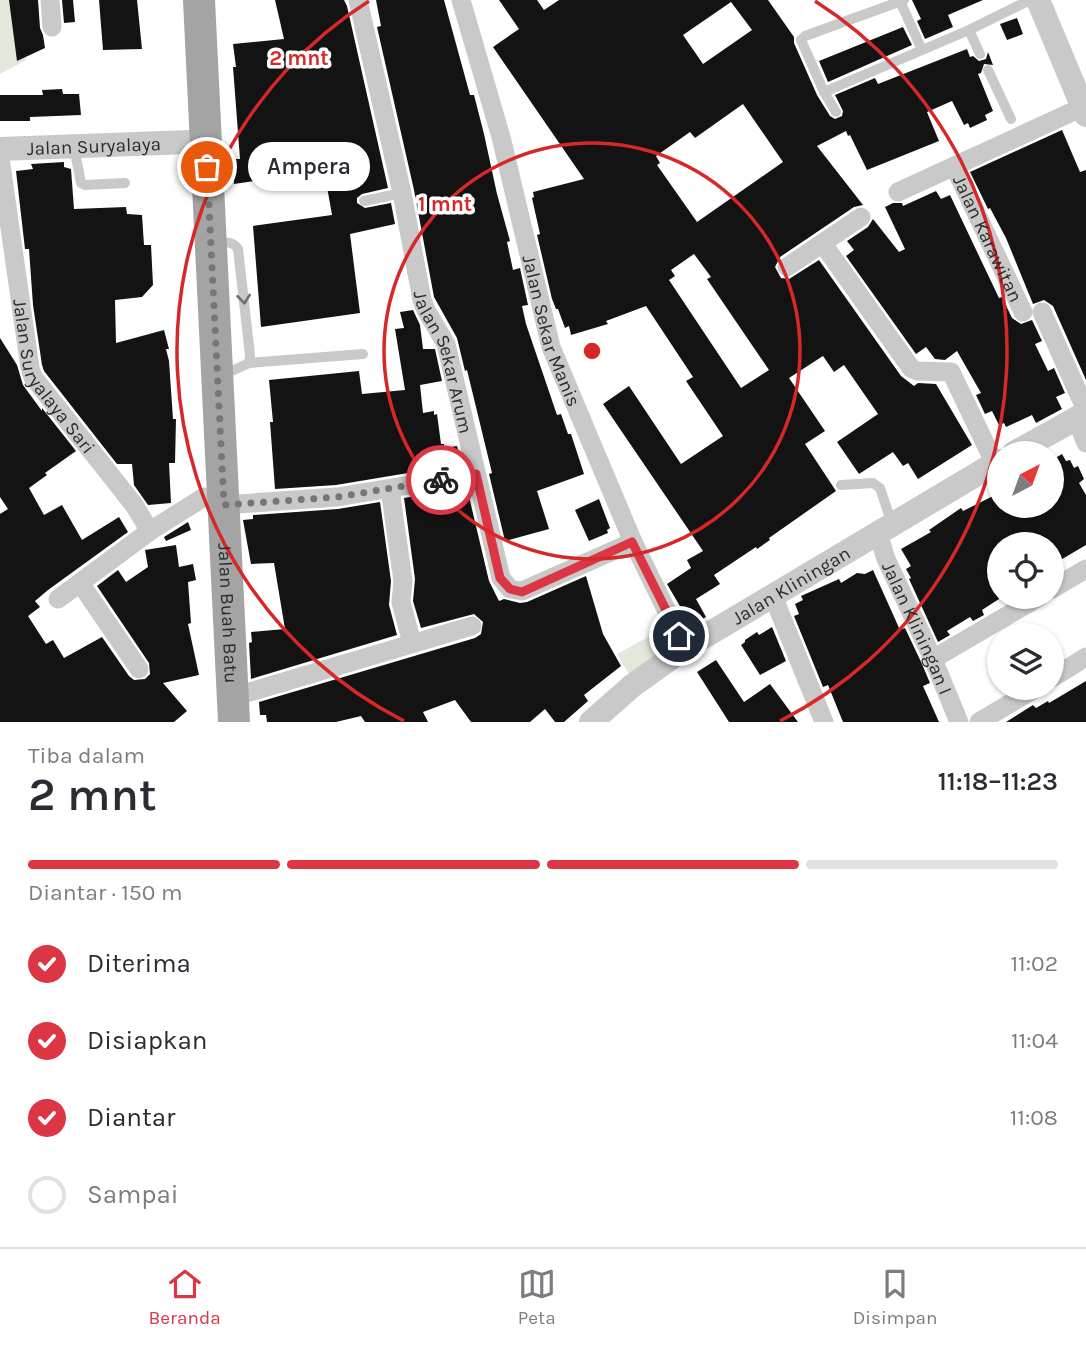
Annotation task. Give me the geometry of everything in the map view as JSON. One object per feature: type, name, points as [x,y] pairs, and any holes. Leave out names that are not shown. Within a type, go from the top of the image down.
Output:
[{"type":"main road","name":"Jalan Buah Batu","points":[[183,0],[189,142],[229,717]]},
{"type":"main road","name":"Jalan Buah Batu","points":[[199,0],[217,378],[214,501]]},
{"type":"street","points":[[50,0],[52,27]]},
{"type":"street","name":"Jalan Sekar Arum","points":[[358,0],[402,193],[422,300],[446,344],[500,578],[510,589],[522,592],[632,542]]},
{"type":"street","name":"Jalan Sekar Manis","points":[[461,0],[501,137],[551,347],[632,542],[685,648]]},
{"type":"street","name":"Jalan Karawitan","points":[[898,192],[1085,111],[1038,0]]},
{"type":"street","name":"Jalan Suryalaya","points":[[0,149],[189,142]]},
{"type":"street","name":"Jalan Suryalaya Sari","points":[[0,158],[33,377],[134,505],[150,531]]},
{"type":"street","name":"Jalan Karawitan","points":[[954,166],[1083,414],[1086,443]]},
{"type":"street","points":[[787,267],[861,218]]},
{"type":"street","points":[[823,244],[911,368],[917,371],[951,372],[992,441]]},
{"type":"street","name":"Jalan Kliningan","points":[[1035,441],[1083,414]]},
{"type":"street","name":"Jalan Kliningan","points":[[591,722],[632,686],[685,648],[987,468]]},
{"type":"street","points":[[58,599],[150,531],[214,501],[337,497],[476,474]]},
{"type":"street","points":[[390,489],[403,581],[401,602],[412,643]]},
{"type":"street","name":"Jalan Kliningan I","points":[[886,528],[886,559],[959,722]]},
{"type":"street","points":[[1064,582],[1086,569]]},
{"type":"street","points":[[80,583],[139,669]]},
{"type":"street","points":[[773,596],[824,722]]},
{"type":"street","points":[[933,659],[1018,609]]},
{"type":"street","points":[[229,717],[412,643],[471,626]]},
{"type":"street","points":[[1064,671],[1086,657]]},
{"type":"street","points":[[979,722],[1016,700]]},
{"type":"lane","points":[[824,92],[969,30],[1030,0]]},
{"type":"lane","points":[[836,112],[801,42],[803,38],[902,1],[922,50]]},
{"type":"lane","points":[[969,30],[981,54]]},
{"type":"lane","points":[[988,70],[1011,119]]},
{"type":"lane","points":[[74,146],[81,183],[125,183]]},
{"type":"lane","points":[[364,201],[402,193]]},
{"type":"lane","points":[[211,245],[233,243],[238,249],[249,363]]},
{"type":"lane","points":[[217,378],[249,363],[363,354]]},
{"type":"lane","points":[[841,485],[873,483],[880,488],[888,512],[886,528]]},
{"type":"green space","points":[[0,0],[15,0],[26,60],[0,74]]},
{"type":"green space","points":[[666,627],[682,647],[633,681],[617,654]]},
{"type":"building","points":[[9,0],[38,0],[45,48],[17,61]]},
{"type":"building","points":[[62,0],[73,0],[75,22],[64,23]]},
{"type":"building","points":[[99,0],[137,0],[142,49],[103,50]]},
{"type":"building","points":[[275,0],[344,0],[388,188],[362,194],[357,198],[357,203],[365,208],[391,203],[395,224],[350,234],[360,313],[261,327],[253,226],[332,215],[320,147],[286,152],[289,176],[234,184],[233,159],[240,159],[233,44],[284,39]]},
{"type":"building","points":[[376,0],[444,0],[470,95],[474,95],[484,134],[510,241],[507,242],[513,270],[520,268],[528,305],[522,306],[526,324],[557,415],[561,414],[568,434],[571,434],[584,474],[537,491],[549,529],[505,541],[467,370],[465,371],[457,338],[434,297],[414,190],[377,27],[381,26]]},
{"type":"building","points":[[499,0],[537,0],[544,10],[559,0],[768,0],[794,37],[794,43],[817,95],[830,116],[835,119],[842,116],[843,111],[835,95],[875,78],[878,84],[967,49],[970,57],[973,56],[979,61],[986,59],[988,52],[993,65],[984,64],[978,74],[993,111],[985,115],[987,120],[970,128],[968,123],[964,125],[952,101],[927,112],[939,141],[867,170],[846,131],[817,146],[863,205],[854,207],[780,257],[775,267],[781,278],[789,279],[819,260],[901,376],[914,386],[918,383],[936,384],[972,445],[918,479],[908,463],[903,466],[893,452],[859,474],[837,442],[878,414],[844,365],[834,372],[823,356],[789,378],[825,431],[805,444],[836,491],[757,549],[756,547],[714,575],[720,584],[696,599],[706,617],[691,625],[667,584],[691,568],[687,560],[703,551],[603,404],[629,386],[681,464],[723,436],[686,381],[693,377],[646,306],[606,321],[608,324],[571,335],[569,326],[565,328],[552,299],[537,235],[540,234],[532,198],[533,192],[584,179],[493,47],[519,29]],"holes":[[[731,2],[752,30],[703,64],[683,35]],[[743,104],[783,162],[697,222],[657,165],[660,163],[656,156],[690,132],[695,138]],[[694,254],[711,277],[707,279],[769,370],[741,388],[669,280],[675,276],[671,270]]]},
{"type":"building","points":[[912,0],[983,0],[948,15],[953,27],[925,39],[917,21],[921,19]]},
{"type":"building","points":[[1017,18],[1023,34],[1007,40],[1000,24]]},
{"type":"building","points":[[903,27],[912,45],[828,82],[819,61]]},
{"type":"building","points":[[62,89],[63,94],[79,94],[81,115],[30,117],[30,121],[0,121],[0,95],[43,95],[42,90]]},
{"type":"building","points":[[1062,130],[1080,172],[1086,170],[1086,380],[1053,306],[1044,300],[1033,304],[1006,238],[970,172]]},
{"type":"building","points":[[64,162],[64,167],[71,169],[74,209],[126,207],[127,214],[142,215],[144,245],[151,245],[153,285],[142,297],[115,300],[116,343],[164,330],[169,349],[166,349],[173,419],[176,419],[175,463],[169,463],[171,503],[148,505],[134,485],[132,464],[117,464],[42,365],[33,305],[29,249],[25,249],[16,171],[33,169],[31,164]]},
{"type":"building","points":[[936,191],[941,199],[950,195],[999,298],[1002,297],[1012,318],[1021,324],[1032,320],[1042,341],[1035,344],[1048,371],[1054,368],[1065,393],[1056,397],[1062,409],[1036,423],[1032,415],[1006,427],[1004,423],[999,425],[992,411],[985,414],[976,395],[981,393],[957,351],[945,360],[935,359],[926,347],[916,354],[846,256],[854,250],[847,241],[868,227],[873,219],[899,252],[905,249],[885,207],[893,203],[902,203],[903,206]]},
{"type":"building","points":[[413,310],[420,325],[423,349],[435,349],[442,381],[420,385],[423,413],[434,411],[434,415],[437,414],[441,444],[444,444],[444,448],[457,446],[462,464],[336,485],[275,489],[269,380],[359,371],[362,394],[405,390],[395,329],[404,328],[400,312]]},
{"type":"building","points":[[0,338],[17,365],[23,385],[76,451],[29,488],[44,515],[62,505],[82,540],[119,517],[128,532],[48,590],[35,601],[40,607],[28,616],[46,644],[53,640],[64,658],[102,637],[129,676],[134,680],[145,679],[150,674],[149,663],[97,586],[118,570],[126,582],[148,567],[145,550],[176,545],[179,567],[193,564],[196,580],[188,582],[191,623],[188,624],[199,675],[163,683],[187,711],[174,722],[0,722],[0,514],[8,509],[0,497]]},
{"type":"building","points":[[1064,458],[1066,461],[1070,460],[1074,468],[1078,466],[1084,479],[1079,483],[1086,495],[1086,545],[1064,558],[1064,532],[987,532],[987,607],[982,610],[984,615],[973,621],[970,617],[947,631],[950,635],[938,642],[909,579],[911,578],[906,569],[911,566],[901,549],[931,532],[929,530],[961,508],[963,511],[987,499],[987,518],[1064,518]]},
{"type":"building","points":[[467,488],[489,581],[499,601],[504,599],[527,602],[586,576],[603,634],[621,666],[584,695],[588,701],[564,722],[555,722],[545,709],[530,722],[471,722],[455,700],[423,712],[428,722],[365,722],[361,716],[336,722],[267,722],[266,715],[260,715],[259,702],[481,634],[483,622],[474,614],[421,628],[413,601],[415,579],[404,498]]},
{"type":"building","points":[[599,499],[610,528],[608,533],[589,541],[575,510]]},
{"type":"building","points":[[380,502],[391,581],[389,605],[397,635],[251,679],[251,632],[285,629],[274,563],[251,564],[243,520],[253,519],[253,515],[338,509]]},
{"type":"building","points":[[188,522],[191,530],[166,541],[164,537]]},
{"type":"building","points":[[873,570],[900,630],[905,628],[922,664],[930,683],[923,686],[939,722],[843,722],[828,685],[823,687],[794,616],[799,614],[795,604],[803,600],[801,596],[839,579],[841,583],[857,573],[865,574]]},
{"type":"building","points":[[772,627],[786,661],[760,675],[741,645],[757,632],[759,635]]},
{"type":"building","points":[[716,660],[744,702],[770,684],[798,722],[729,722],[697,672]]},
{"type":"building","points":[[1086,681],[1086,722],[1006,722],[1033,705],[1036,708],[1048,701],[1064,700],[1064,694]]},
{"type":"way so far","points":[[207,167],[224,505],[337,497],[441,480]]},
{"type":"place","name":"Ampera","points":[[207,167]]},
{"type":"route","points":[[441,480],[476,474],[500,578],[513,591],[522,592],[632,542],[679,636]]}]
